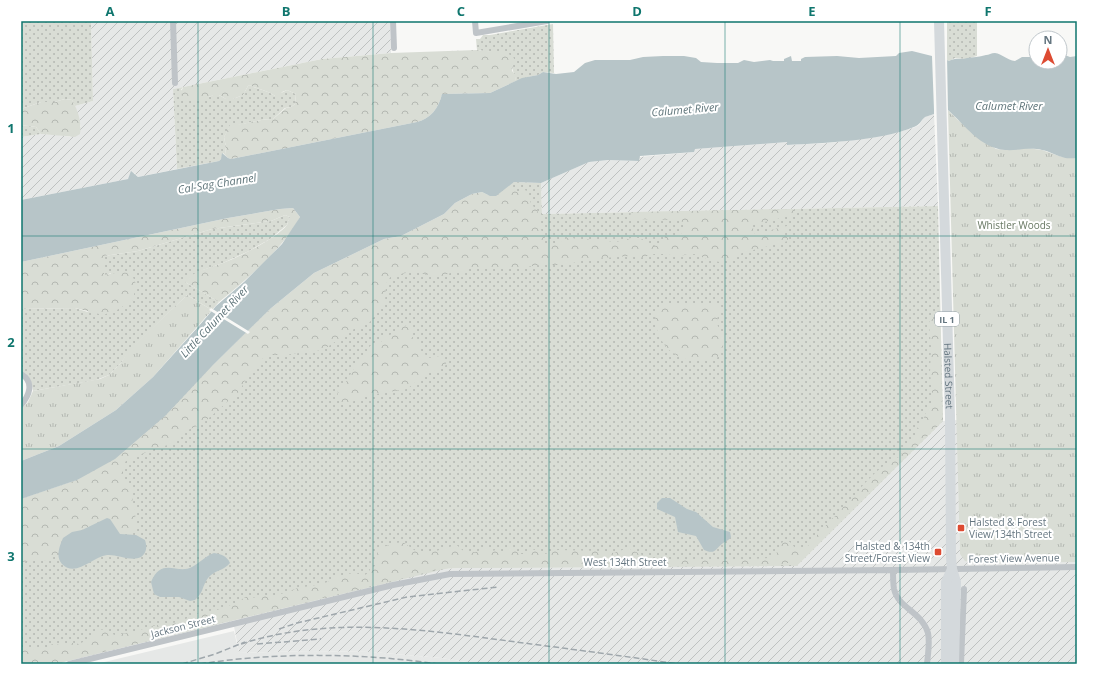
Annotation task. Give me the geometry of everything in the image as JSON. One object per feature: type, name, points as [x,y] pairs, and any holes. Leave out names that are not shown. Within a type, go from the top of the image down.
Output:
[{"type":"main road","name":"Halsted Street","points":[[939,21],[950,424],[952,569],[956,582],[954,664]]},
{"type":"main road","name":"Halsted Street","points":[[946,664],[946,582],[952,569]]},
{"type":"street","points":[[173,21],[175,83]]},
{"type":"street","points":[[393,21],[394,48]]},
{"type":"street","points":[[475,21],[476,33],[547,21]]},
{"type":"street","points":[[21,374],[28,380],[29,384],[29,393],[21,405]]},
{"type":"street","name":"Forest View Avenue","points":[[952,569],[1077,567]]},
{"type":"street","name":"West 134th Street","points":[[302,608],[392,585],[458,573],[952,569]]},
{"type":"street","points":[[893,570],[894,590],[897,598],[919,617],[928,633],[927,664]]},
{"type":"street","points":[[961,664],[964,589]]},
{"type":"street","name":"Jackson Street","points":[[69,664],[302,608]]},
{"type":"shaded area","points":[[91,21],[390,21],[391,53],[322,59],[173,89],[177,169],[138,177],[134,173],[128,179],[21,200],[21,137],[41,134],[70,137],[81,127],[75,106],[93,101]]},
{"type":"shaded area","points":[[934,114],[938,206],[542,214],[541,183],[589,162],[608,160],[639,161],[639,157],[694,152],[694,149],[787,142],[788,145],[829,143],[875,137],[913,128],[919,125],[924,117]]},
{"type":"shaded area","points":[[957,420],[960,554],[1077,562],[1077,664],[480,664],[441,658],[372,652],[311,651],[239,653],[233,621],[440,569],[797,566],[943,421]]},
{"type":"shaded area","points":[[234,631],[239,653],[311,651],[372,652],[441,658],[480,664],[96,664]]},
{"type":"green space","points":[[21,21],[91,21],[93,101],[75,106],[72,100],[65,99],[54,102],[41,102],[21,109]]},
{"type":"green space","points":[[947,21],[977,21],[977,56],[966,59],[955,58],[949,61],[947,60]]},
{"type":"green space","points":[[553,24],[554,73],[543,72],[538,75],[516,81],[513,64],[491,52],[477,50],[476,39],[480,39],[483,35]]},
{"type":"green space","points":[[477,50],[502,52],[511,55],[514,58],[512,71],[515,74],[516,81],[490,93],[442,94],[439,104],[430,116],[422,121],[231,159],[225,155],[226,147],[224,137],[230,125],[273,119],[286,108],[295,104],[296,94],[287,90],[282,92],[280,96],[275,96],[269,92],[250,85],[243,95],[233,99],[226,99],[219,95],[214,95],[203,99],[186,100],[182,98],[181,93],[183,87],[322,59],[391,53]]},
{"type":"green space","points":[[250,85],[269,92],[275,96],[287,90],[296,94],[295,104],[291,107],[285,108],[273,119],[230,126],[224,137],[226,147],[225,155],[223,153],[219,161],[177,169],[173,89],[183,87],[181,90],[209,97],[219,95],[226,99],[233,99],[243,95]]},
{"type":"green space","points":[[65,99],[72,100],[79,117],[80,134],[75,137],[41,134],[36,127],[21,125],[21,109],[41,102],[54,102]]},
{"type":"green space","name":"Whistler Woods","points":[[948,110],[958,120],[996,149],[1007,150],[1027,148],[1042,150],[1062,157],[1077,158],[1077,562],[973,563],[965,561],[960,554]]},
{"type":"green space","points":[[21,125],[36,127],[41,134],[21,137]]},
{"type":"green space","points":[[514,182],[541,183],[542,214],[938,206],[943,421],[797,566],[449,568],[55,664],[21,664],[21,499],[77,480],[213,365],[270,309]]},
{"type":"green space","points":[[507,187],[517,192],[524,190],[528,191],[531,204],[537,210],[541,220],[541,230],[545,237],[545,243],[547,244],[555,244],[570,237],[581,241],[589,239],[616,242],[631,238],[639,238],[645,240],[652,246],[664,244],[665,235],[677,235],[682,233],[684,229],[684,223],[678,220],[632,219],[630,217],[631,212],[794,209],[795,211],[794,215],[752,225],[755,234],[787,226],[787,229],[783,231],[783,234],[788,238],[788,241],[742,253],[730,260],[720,262],[708,260],[694,254],[676,256],[654,254],[640,258],[629,256],[580,261],[566,265],[540,265],[518,268],[472,267],[464,272],[453,272],[440,277],[419,273],[406,273],[391,276],[386,284],[385,301],[368,324],[354,329],[323,350],[284,355],[271,355],[262,359],[244,382],[240,391],[202,424],[183,432],[175,442],[171,444],[154,449],[126,461],[123,465],[123,482],[131,487],[133,494],[132,505],[136,511],[136,529],[132,534],[120,534],[110,519],[98,522],[67,535],[61,542],[57,555],[48,560],[21,562],[21,499],[77,480],[115,459],[165,416],[213,365],[270,309],[314,273],[384,239],[401,236],[444,214],[455,203],[472,194],[482,192],[490,196],[503,192]]},
{"type":"green space","points":[[293,208],[300,217],[284,241],[264,263],[219,302],[185,282],[192,275],[202,270],[248,252],[267,241],[287,225],[290,217],[285,215],[271,221],[212,229],[138,251],[104,256],[104,275],[121,272],[131,273],[136,284],[133,300],[117,310],[103,315],[75,308],[21,309],[21,262],[228,218]]},
{"type":"green space","points":[[285,215],[290,217],[287,225],[270,239],[247,252],[203,270],[185,282],[219,302],[212,310],[187,295],[129,351],[121,363],[109,375],[96,380],[33,391],[30,379],[27,375],[21,372],[21,309],[75,308],[88,312],[111,273],[104,276],[104,256],[138,251],[212,229],[271,221]]},
{"type":"green space","points":[[187,295],[212,310],[153,377],[116,410],[59,446],[21,461],[21,409],[28,402],[33,391],[100,379],[109,375],[121,363],[128,351]]},
{"type":"green space","points":[[675,303],[694,305],[711,303],[718,305],[719,310],[717,324],[725,337],[722,350],[717,358],[704,361],[690,360],[678,356],[667,348],[661,339],[656,326],[656,313],[658,308],[663,304]]},
{"type":"green space","points":[[936,318],[940,320],[943,421],[799,563],[787,563],[777,566],[440,569],[55,664],[21,664],[21,648],[31,650],[39,647],[47,649],[50,644],[79,644],[89,641],[99,631],[104,629],[115,635],[134,632],[152,626],[179,622],[201,612],[217,610],[236,603],[247,596],[251,598],[278,595],[298,588],[322,584],[335,577],[353,573],[365,575],[375,566],[378,555],[376,549],[389,544],[403,542],[414,550],[425,553],[456,545],[467,552],[476,552],[488,547],[492,551],[496,550],[503,552],[511,547],[520,554],[524,554],[531,549],[543,552],[545,554],[558,550],[603,551],[614,553],[625,549],[630,549],[648,558],[681,561],[685,559],[721,561],[769,558],[779,551],[780,544],[783,542],[790,542],[796,549],[803,549],[807,547],[813,538],[822,531],[830,520],[838,514],[875,473],[888,462],[901,456],[903,446],[909,444],[915,435],[916,429],[921,425],[928,407],[933,400],[930,373],[931,347],[929,323],[930,320]]},
{"type":"green space","points":[[410,324],[413,329],[411,334],[412,337],[419,340],[419,349],[429,358],[439,356],[443,357],[447,361],[445,366],[427,373],[407,389],[370,395],[346,404],[340,401],[338,397],[338,390],[346,382],[357,363],[367,353],[370,346],[377,341],[381,342],[385,336],[390,335],[400,327]]},
{"type":"water","points":[[912,51],[932,56],[947,56],[947,60],[949,61],[995,53],[1015,61],[1022,57],[1028,57],[1028,70],[1068,70],[1068,56],[1077,56],[1077,158],[1064,158],[1047,151],[1037,149],[1005,150],[996,148],[980,140],[948,110],[934,110],[934,114],[925,117],[916,126],[900,132],[869,138],[787,145],[787,142],[695,149],[694,152],[640,156],[639,161],[608,160],[589,162],[541,183],[514,182],[496,196],[490,196],[482,192],[472,194],[455,203],[444,214],[401,236],[384,239],[314,273],[270,309],[213,365],[165,416],[115,459],[77,480],[21,499],[21,461],[59,446],[116,410],[153,377],[216,306],[244,282],[282,244],[300,217],[293,208],[280,209],[228,218],[21,262],[21,200],[128,179],[131,171],[138,177],[219,161],[222,153],[231,159],[422,121],[430,116],[439,104],[442,94],[490,93],[522,78],[538,75],[543,72],[556,74],[574,72],[585,63],[595,60],[630,60],[643,57],[684,56],[696,58],[701,62],[738,63],[744,60],[754,62],[770,60],[784,61],[784,59],[791,56],[792,61],[801,61],[801,59],[805,57],[837,56],[859,58],[896,56],[899,53]]},
{"type":"water","points":[[662,498],[670,498],[687,509],[696,512],[713,527],[730,532],[731,537],[713,552],[704,550],[696,536],[678,532],[675,517],[657,509],[657,503]]},
{"type":"water","points":[[107,518],[110,519],[120,534],[136,535],[145,540],[146,549],[144,554],[141,557],[133,559],[107,555],[84,566],[73,569],[67,568],[62,564],[58,555],[63,538],[72,532],[82,530]]},
{"type":"water","points":[[214,553],[224,556],[230,563],[225,568],[210,575],[200,594],[195,600],[190,601],[179,597],[160,597],[154,594],[151,582],[155,574],[160,570],[165,568],[186,569],[192,567]]},
{"type":"pier","points":[[932,56],[947,56],[948,110],[934,110]]},
{"type":"pier","points":[[211,308],[250,332],[248,334],[209,310]]},
{"type":"railway","points":[[279,629],[297,623],[407,597],[498,587]]},
{"type":"railway","points":[[241,644],[274,635],[308,630],[343,627],[378,628],[447,633],[678,664]]},
{"type":"railway","points":[[257,644],[321,639]]},
{"type":"railway","points":[[182,664],[215,654],[245,642]]},
{"type":"railway","points":[[200,664],[258,657],[319,655],[409,660],[438,664]]},
{"type":"place","name":"Halsted & Forest View/134th Street","points":[[961,528]]},
{"type":"place","name":"Halsted & 134th Street/Forest View","points":[[938,552]]},
{"type":"water label","name":"Calumet River","points":[[1009,105]]},
{"type":"water label","name":"Calumet River","points":[[685,109]]},
{"type":"water label","name":"Cal-Sag Channel","points":[[217,183]]},
{"type":"water label","name":"Little Calumet River","points":[[214,321]]}]
